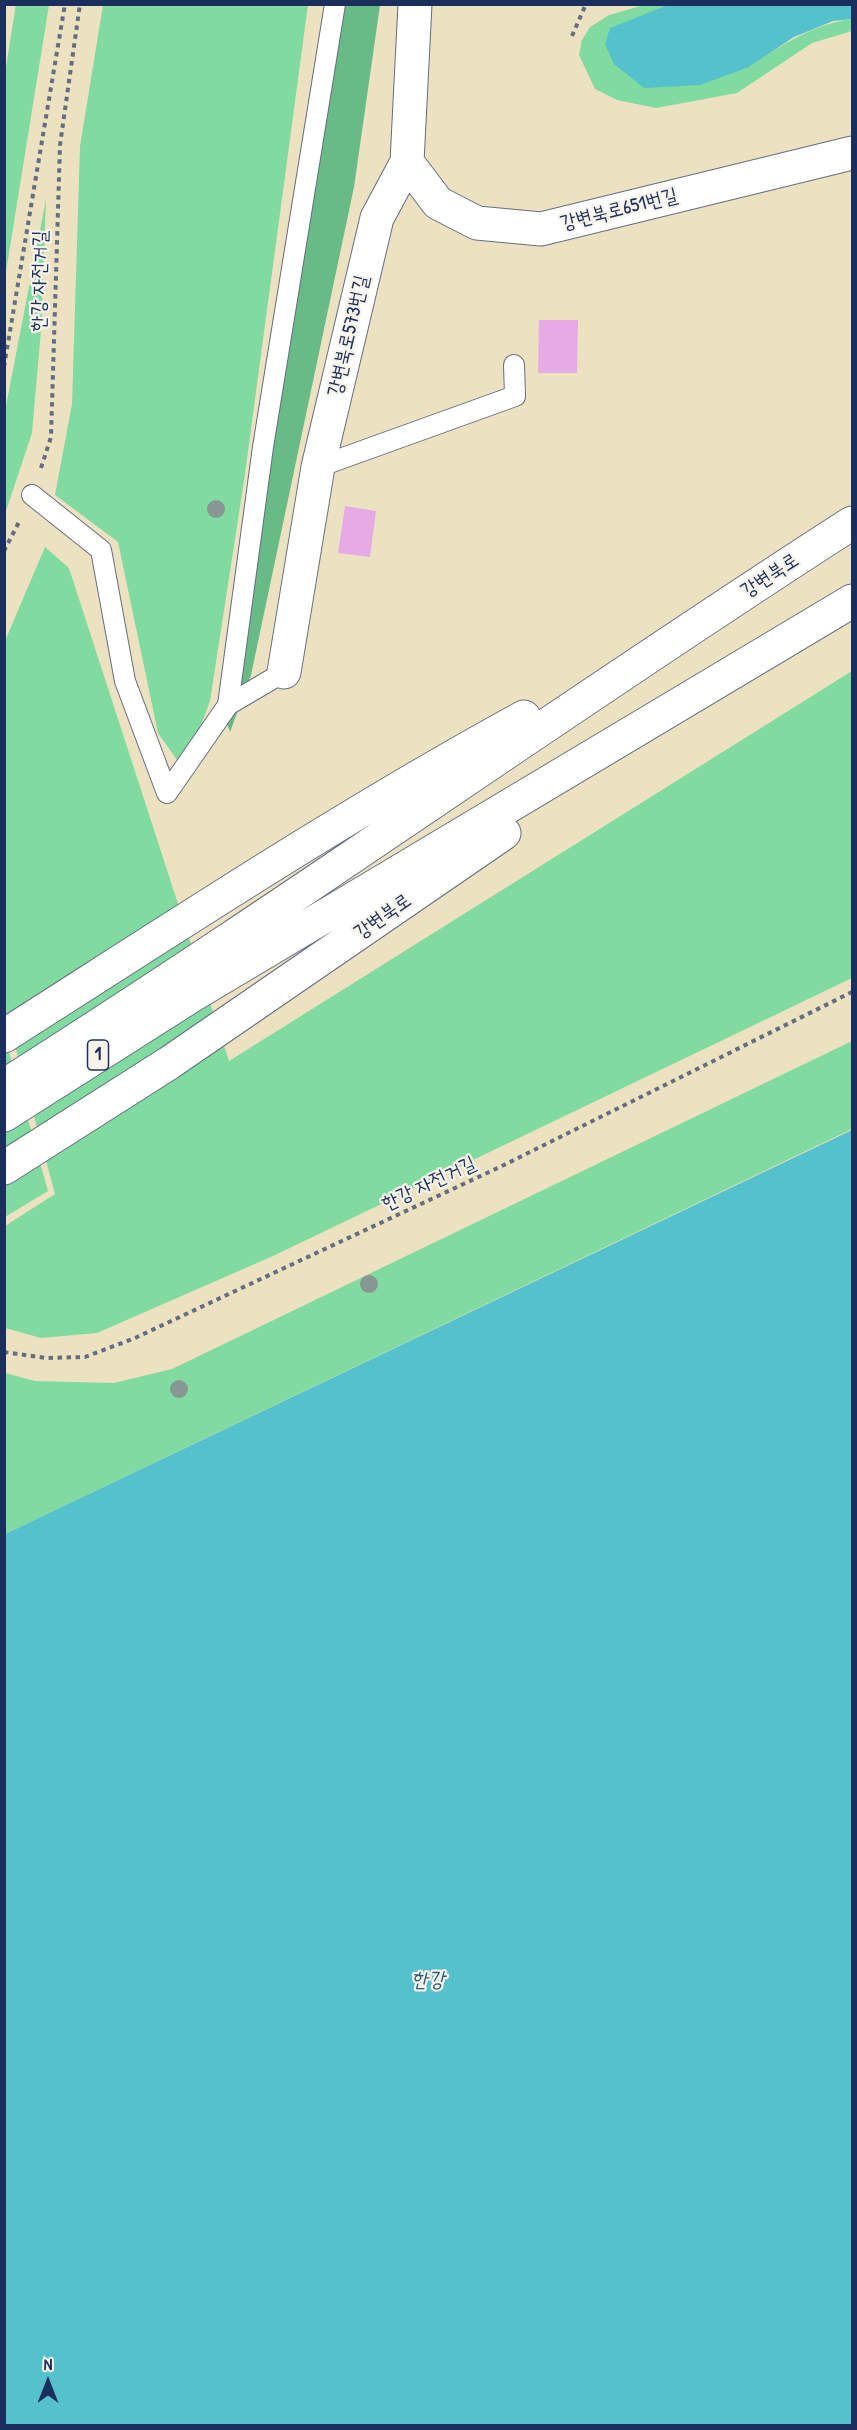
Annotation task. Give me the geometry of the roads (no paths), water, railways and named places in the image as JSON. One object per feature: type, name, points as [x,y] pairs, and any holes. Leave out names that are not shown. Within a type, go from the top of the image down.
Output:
[{"type":"main road","name":"강변북로573번길","points":[[284,672],[318,467],[376,218],[407,162],[415,4]]},
{"type":"main road","name":"강변북로651번길","points":[[407,162],[438,203],[477,223],[542,229],[852,153]]},
{"type":"main road","name":"강변북로","points":[[4,1115],[687,629],[852,523]]},
{"type":"main road","name":"강변북로","points":[[4,1086],[184,986],[757,659],[852,601]]},
{"type":"main road","name":"강변북로","points":[[4,1036],[200,911],[461,752],[687,629]]},
{"type":"main road","name":"강변북로","points":[[4,1168],[169,1063],[757,659]]},
{"type":"lane","points":[[228,705],[263,447],[335,4]]},
{"type":"lane","points":[[318,467],[515,396],[514,365]]},
{"type":"lane","points":[[32,495],[100,550],[125,681],[167,793],[228,705],[284,672]]},
{"type":"water","points":[[668,5],[852,5],[852,19],[833,21],[794,37],[749,67],[700,85],[644,88],[614,64],[605,44],[610,28]]},
{"type":"water","name":"한강","points":[[852,1130],[852,2425],[5,2425],[5,1534]]}]
